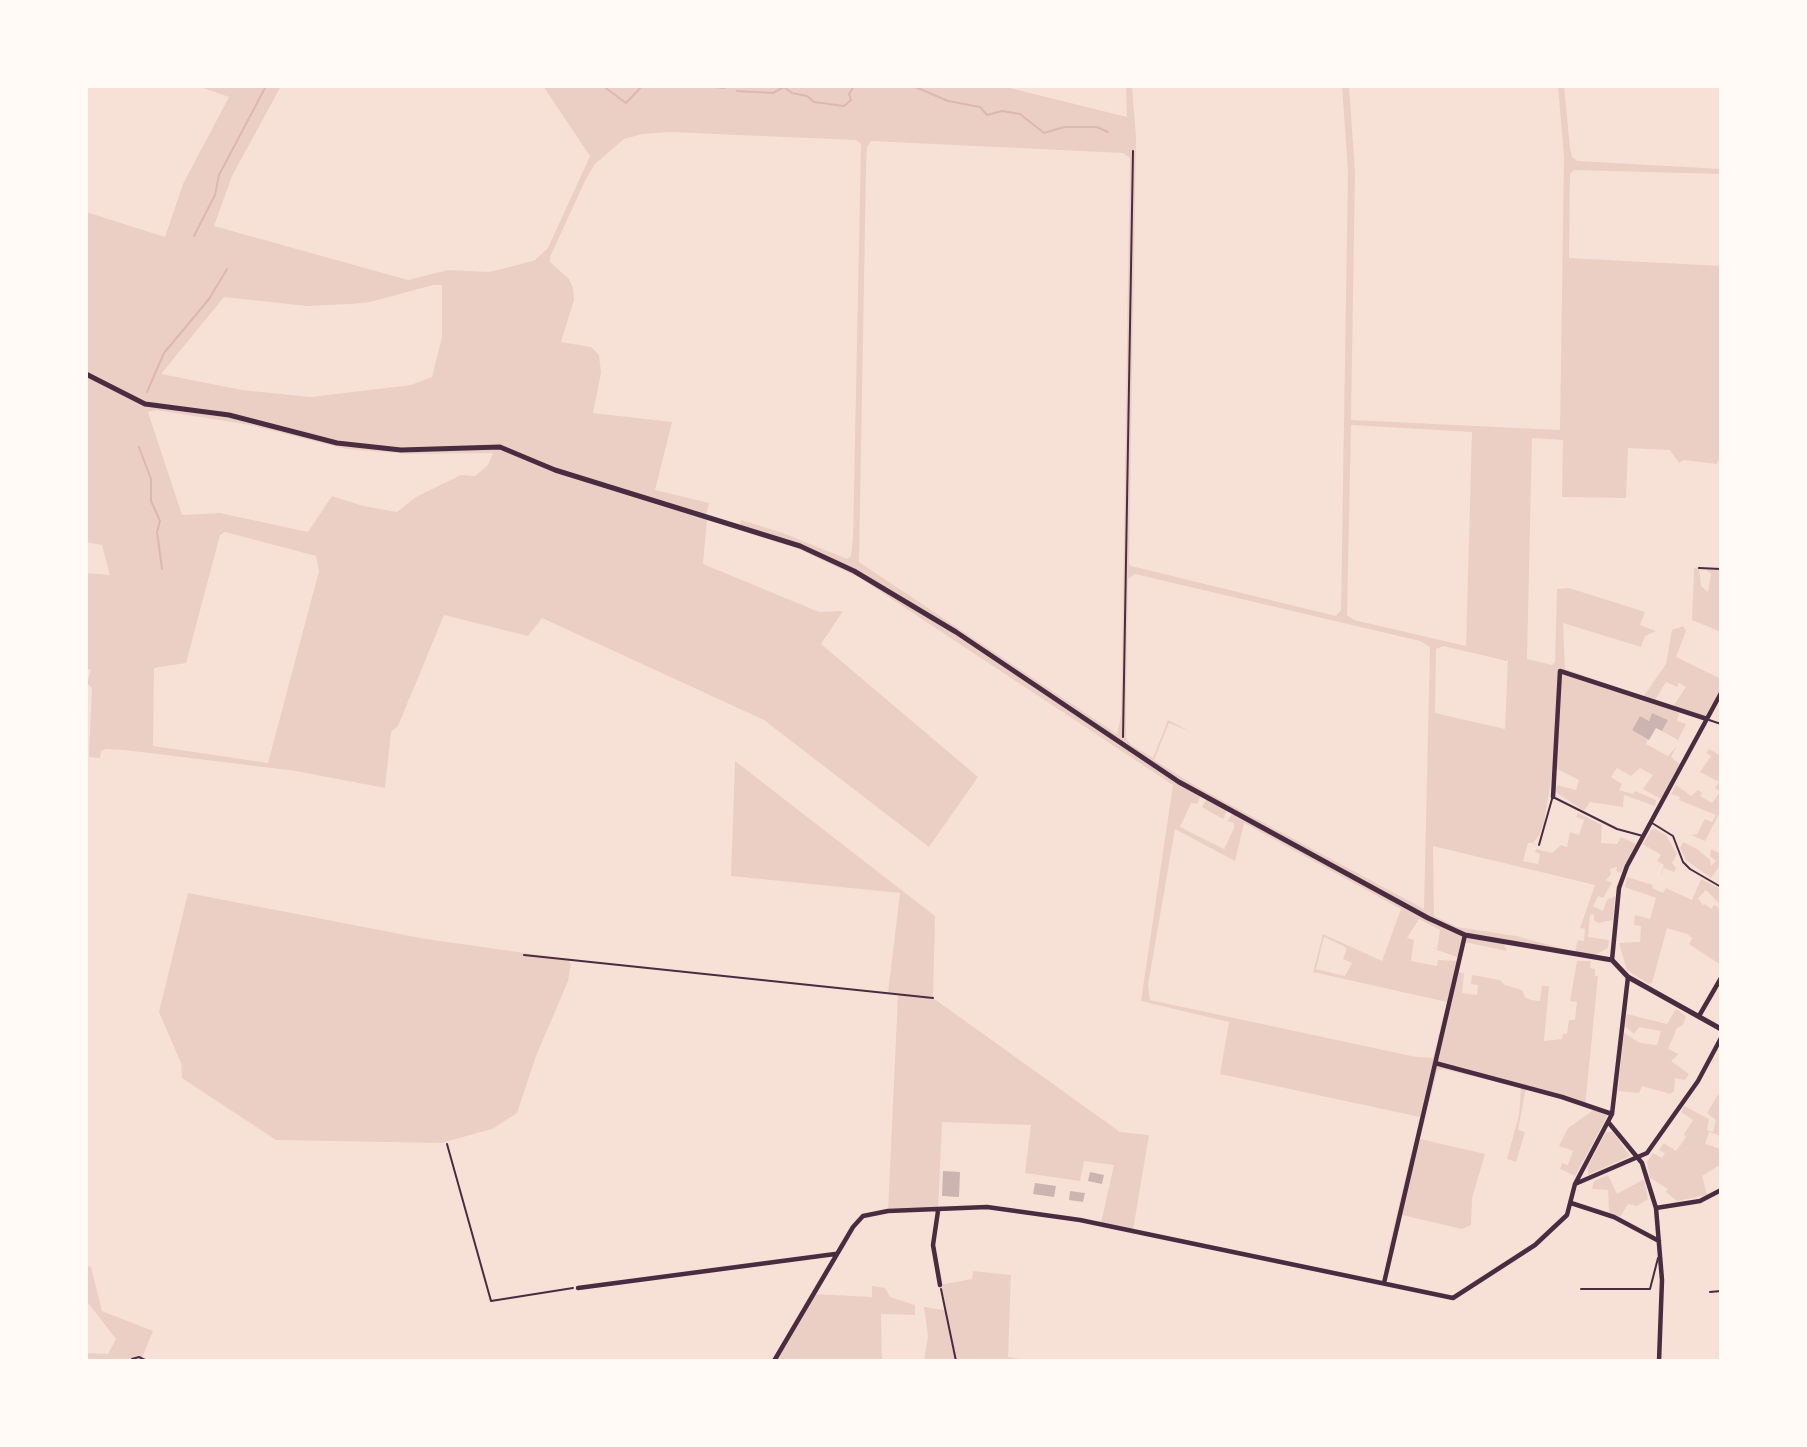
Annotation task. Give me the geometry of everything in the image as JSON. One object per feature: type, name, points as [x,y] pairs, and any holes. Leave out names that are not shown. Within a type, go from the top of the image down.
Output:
[{"type":"street","points":[[86,374],[155,406],[229,415],[317,439],[360,447],[401,450],[488,446],[509,450],[555,470],[776,537],[854,571],[956,632],[1212,802],[1465,935],[1612,960],[1628,977],[1721,1029]]},
{"type":"street","points":[[1553,797],[1560,671],[1707,719]]},
{"type":"street","points":[[1612,960],[1619,888],[1643,836],[1721,693]]},
{"type":"street","points":[[1384,1283],[1465,935]]},
{"type":"street","points":[[774,1361],[853,1227],[863,1216],[888,1211],[987,1207],[1080,1220],[1453,1298],[1563,1222],[1575,1184],[1612,1114],[1628,977]]},
{"type":"street","points":[[1699,1016],[1721,978]]},
{"type":"street","points":[[1575,1184],[1647,1153],[1714,1057],[1721,1038]]},
{"type":"street","points":[[1435,1063],[1562,1097],[1612,1114]]},
{"type":"street","points":[[1609,1123],[1637,1157],[1656,1208],[1662,1280],[1659,1361]]},
{"type":"street","points":[[1656,1208],[1700,1201],[1721,1190]]},
{"type":"street","points":[[1571,1203],[1614,1217],[1659,1241]]},
{"type":"street","points":[[938,1211],[933,1245],[940,1285]]},
{"type":"street","points":[[578,1288],[836,1254]]},
{"type":"lane","points":[[1699,568],[1721,569]]},
{"type":"lane","points":[[1707,719],[1721,724]]},
{"type":"lane","points":[[1539,845],[1553,797],[1617,829],[1643,836]]},
{"type":"lane","points":[[1651,822],[1673,836],[1684,862],[1690,869],[1721,887]]},
{"type":"lane","points":[[1581,1289],[1650,1289],[1660,1250]]},
{"type":"lane","points":[[1710,1292],[1721,1291]]},
{"type":"lane","points":[[132,1359],[139,1357],[147,1361]]},
{"type":"path","points":[[1123,745],[1133,151]]},
{"type":"path","points":[[524,955],[933,998]]},
{"type":"path","points":[[447,1144],[491,1301],[578,1288]]},
{"type":"path","points":[[940,1285],[956,1361]]},
{"type":"shaded area","points":[[197,86],[281,86],[232,176],[214,226],[408,280],[448,270],[489,272],[535,260],[548,248],[590,156],[543,86],[1002,86],[1127,117],[1126,86],[1132,86],[1136,137],[1129,563],[1131,566],[1336,616],[1341,610],[1348,171],[1342,86],[1349,86],[1355,172],[1351,420],[1560,430],[1564,157],[1558,86],[1564,86],[1570,148],[1572,157],[1577,161],[1721,169],[1721,174],[1574,170],[1570,174],[1569,258],[1721,266],[1721,455],[1717,464],[1683,460],[1679,463],[1670,450],[1628,448],[1626,498],[1562,497],[1563,440],[1532,438],[1527,659],[1552,665],[1555,662],[1557,589],[1569,588],[1645,612],[1640,625],[1656,631],[1645,636],[1641,647],[1563,623],[1565,669],[1643,697],[1666,664],[1672,630],[1683,626],[1686,631],[1676,657],[1721,679],[1721,691],[1707,718],[1672,708],[1686,687],[1679,683],[1677,687],[1666,682],[1655,700],[1640,698],[1679,713],[1677,721],[1686,724],[1678,740],[1662,731],[1668,720],[1652,713],[1649,721],[1640,716],[1632,730],[1648,739],[1646,744],[1668,756],[1677,746],[1671,757],[1681,765],[1663,800],[1643,789],[1653,775],[1640,768],[1631,776],[1617,768],[1611,777],[1622,784],[1619,790],[1633,794],[1635,791],[1656,800],[1655,806],[1624,795],[1623,807],[1590,802],[1584,811],[1554,791],[1557,785],[1576,790],[1579,780],[1553,767],[1544,823],[1533,843],[1528,843],[1523,861],[1538,864],[1540,854],[1535,852],[1536,849],[1552,853],[1561,845],[1567,847],[1570,832],[1579,835],[1584,820],[1576,817],[1578,813],[1602,825],[1601,843],[1617,844],[1621,837],[1636,844],[1621,873],[1616,871],[1617,867],[1610,869],[1611,874],[1606,880],[1612,883],[1603,898],[1598,896],[1593,906],[1603,911],[1607,900],[1615,896],[1613,920],[1598,923],[1594,920],[1594,914],[1590,915],[1588,937],[1609,940],[1608,948],[1595,955],[1503,942],[1507,951],[1464,942],[1460,958],[1437,950],[1440,930],[1419,919],[1407,938],[1414,940],[1411,961],[1437,966],[1438,960],[1457,961],[1457,972],[1464,973],[1462,993],[1477,995],[1478,985],[1471,984],[1472,975],[1500,980],[1505,985],[1522,990],[1525,997],[1531,1000],[1540,1001],[1542,986],[1549,986],[1544,1041],[1562,1039],[1563,1034],[1567,1034],[1569,1020],[1575,1020],[1577,1002],[1570,1001],[1577,961],[1591,961],[1590,968],[1595,969],[1595,976],[1598,976],[1585,1107],[1526,1088],[1518,1130],[1525,1132],[1516,1162],[1507,1159],[1519,1115],[1521,1088],[1443,1069],[1437,1071],[1420,1139],[1485,1154],[1472,1198],[1471,1225],[1462,1229],[1402,1215],[1394,1251],[1388,1251],[1420,1117],[1220,1074],[1229,1022],[1141,1001],[1173,785],[860,578],[799,549],[707,520],[703,564],[819,612],[843,611],[821,644],[978,777],[929,847],[764,720],[542,618],[528,636],[444,615],[398,726],[391,732],[385,788],[296,771],[125,750],[106,749],[101,751],[100,758],[89,757],[92,688],[87,683],[91,670],[86,668],[86,573],[110,575],[102,545],[86,542],[86,212],[165,237],[183,184],[229,97]],"holes":[[[669,132],[856,140],[861,144],[853,539],[851,556],[847,559],[783,533],[741,520],[740,525],[706,515],[709,503],[655,490],[672,422],[593,413],[601,373],[599,355],[591,347],[561,342],[574,300],[573,288],[569,279],[550,262],[550,257],[595,164],[624,139],[642,134]],[[871,141],[1123,153],[1130,158],[1121,716],[1117,734],[859,562],[867,147]],[[442,285],[442,337],[432,377],[411,385],[311,397],[242,390],[161,374],[224,297],[307,306],[352,304]],[[156,410],[250,425],[346,449],[410,454],[493,453],[488,465],[475,476],[461,475],[416,497],[397,512],[363,506],[332,496],[308,532],[220,513],[182,515],[148,412]],[[1351,425],[1472,432],[1466,646],[1354,620],[1347,615]],[[225,532],[316,556],[319,571],[268,763],[153,746],[154,668],[186,663],[220,535]],[[1135,574],[1420,641],[1430,647],[1424,909],[1201,789],[1154,760],[1169,723],[1191,732],[1168,720],[1153,758],[1130,744],[1126,738],[1128,579]],[[1443,646],[1507,661],[1508,657],[1505,729],[1435,713],[1436,649]],[[1201,795],[1207,798],[1202,807],[1223,819],[1227,810],[1233,813],[1227,821],[1234,823],[1234,828],[1224,849],[1180,827],[1191,803],[1197,804]],[[1244,823],[1401,909],[1382,961],[1323,934],[1313,972],[1447,1002],[1433,1058],[1416,1057],[1150,1000],[1148,985],[1175,829],[1235,861]],[[1433,846],[1595,885],[1580,928],[1585,929],[1584,941],[1578,940],[1575,952],[1516,936],[1457,927],[1434,916]],[[1324,937],[1347,948],[1343,959],[1352,963],[1345,976],[1316,969]]]},
{"type":"shaded area","points":[[1699,567],[1701,586],[1708,592],[1711,574],[1707,571],[1708,568],[1721,569],[1721,632],[1692,620],[1694,568]]},
{"type":"shaded area","points":[[1709,749],[1721,756],[1721,810],[1705,841],[1691,835],[1697,834],[1705,819],[1712,822],[1716,815],[1671,794],[1676,785],[1691,796],[1698,790],[1702,793],[1700,796],[1712,803],[1720,792],[1715,788],[1719,782],[1700,772],[1711,756],[1706,753]]},
{"type":"shaded area","points":[[735,761],[935,916],[933,998],[1120,1132],[1149,1135],[1133,1230],[1101,1223],[1114,1165],[1084,1161],[1080,1181],[1025,1173],[1031,1125],[942,1122],[938,1211],[888,1211],[898,995],[888,993],[900,893],[731,876]]},
{"type":"shaded area","points":[[1655,829],[1666,835],[1677,854],[1672,863],[1676,868],[1674,872],[1664,868],[1660,878],[1664,865],[1657,861],[1661,855],[1643,844],[1651,830]]},
{"type":"shaded area","points":[[1683,842],[1710,860],[1711,866],[1716,861],[1710,856],[1711,849],[1721,854],[1721,864],[1711,878],[1686,860],[1680,848]]},
{"type":"shaded area","points":[[1627,877],[1653,885],[1652,888],[1663,893],[1666,888],[1692,900],[1701,879],[1721,889],[1721,905],[1706,890],[1698,898],[1703,905],[1711,909],[1714,905],[1721,908],[1721,965],[1689,944],[1692,938],[1687,934],[1667,928],[1652,983],[1649,984],[1627,970],[1619,943],[1640,942],[1641,926],[1634,925],[1635,915],[1650,919],[1656,898],[1625,887]]},
{"type":"shaded area","points":[[188,893],[426,939],[567,959],[571,964],[568,981],[536,1056],[517,1113],[492,1129],[441,1143],[276,1140],[182,1078],[181,1063],[159,1012]]},
{"type":"shaded area","points":[[1676,1009],[1686,1016],[1683,1025],[1677,1028],[1668,1049],[1679,1054],[1671,1061],[1689,1074],[1685,1080],[1675,1078],[1674,1091],[1670,1094],[1642,1086],[1639,1093],[1618,1091],[1624,1033],[1640,1043],[1657,1045],[1661,1031],[1639,1027],[1634,1034],[1625,1026],[1627,1014],[1667,1024]]},
{"type":"shaded area","points":[[1721,1090],[1721,1136],[1709,1132],[1705,1144],[1721,1149],[1721,1168],[1718,1166],[1702,1176],[1707,1195],[1677,1201],[1666,1192],[1668,1189],[1650,1178],[1647,1162],[1653,1153],[1662,1158],[1665,1153],[1659,1150],[1664,1143],[1676,1151],[1686,1137],[1684,1134],[1693,1120],[1681,1112],[1684,1106],[1709,1119],[1707,1130],[1713,1132],[1716,1120],[1707,1113]]},
{"type":"shaded area","points":[[1595,1109],[1609,1113],[1575,1176],[1560,1169],[1562,1163],[1568,1165],[1573,1151],[1559,1146],[1568,1128]]},
{"type":"shaded area","points":[[1606,1132],[1613,1132],[1630,1156],[1588,1175],[1588,1166]]},
{"type":"shaded area","points":[[1608,1175],[1617,1194],[1644,1179],[1648,1199],[1637,1206],[1628,1204],[1620,1217],[1609,1212],[1608,1190],[1592,1189],[1594,1181]]},
{"type":"shaded area","points":[[86,1265],[91,1267],[102,1311],[153,1331],[142,1358],[134,1357],[134,1361],[86,1361],[86,1353],[108,1354],[116,1339],[88,1303]]},
{"type":"shaded area","points":[[973,1271],[1011,1275],[1008,1357],[1034,1361],[924,1361],[928,1336],[924,1307],[944,1310],[940,1285],[972,1279]]},
{"type":"shaded area","points":[[872,1286],[885,1288],[890,1297],[915,1305],[915,1315],[881,1314],[882,1361],[774,1361],[814,1294],[872,1297]]},
{"type":"building","points":[[1652,713],[1668,720],[1662,731],[1656,728],[1649,740],[1632,730],[1640,716],[1649,721]]},
{"type":"building","points":[[943,1171],[960,1172],[959,1197],[942,1196]]},
{"type":"building","points":[[1090,1172],[1104,1175],[1102,1184],[1088,1181]]},
{"type":"building","points":[[1035,1183],[1056,1186],[1054,1197],[1033,1194]]},
{"type":"building","points":[[1070,1191],[1085,1193],[1083,1202],[1069,1200]]},
{"type":"waterway","points":[[194,236],[215,195],[219,175],[266,86]]},
{"type":"waterway","points":[[603,86],[626,103],[642,86]]},
{"type":"waterway","points":[[664,86],[680,86]]},
{"type":"waterway","points":[[704,86],[725,88]]},
{"type":"waterway","points":[[737,91],[773,93],[784,87],[792,93],[807,96],[814,102],[844,106],[851,100],[849,94],[854,86]]},
{"type":"waterway","points":[[913,86],[948,101],[980,107],[987,115],[1002,111],[1020,114],[1044,133],[1064,127],[1097,127],[1108,132]]},
{"type":"waterway","points":[[147,392],[164,353],[209,299],[227,269]]},
{"type":"waterway","points":[[139,447],[151,479],[151,501],[160,521],[157,532],[162,569]]}]
